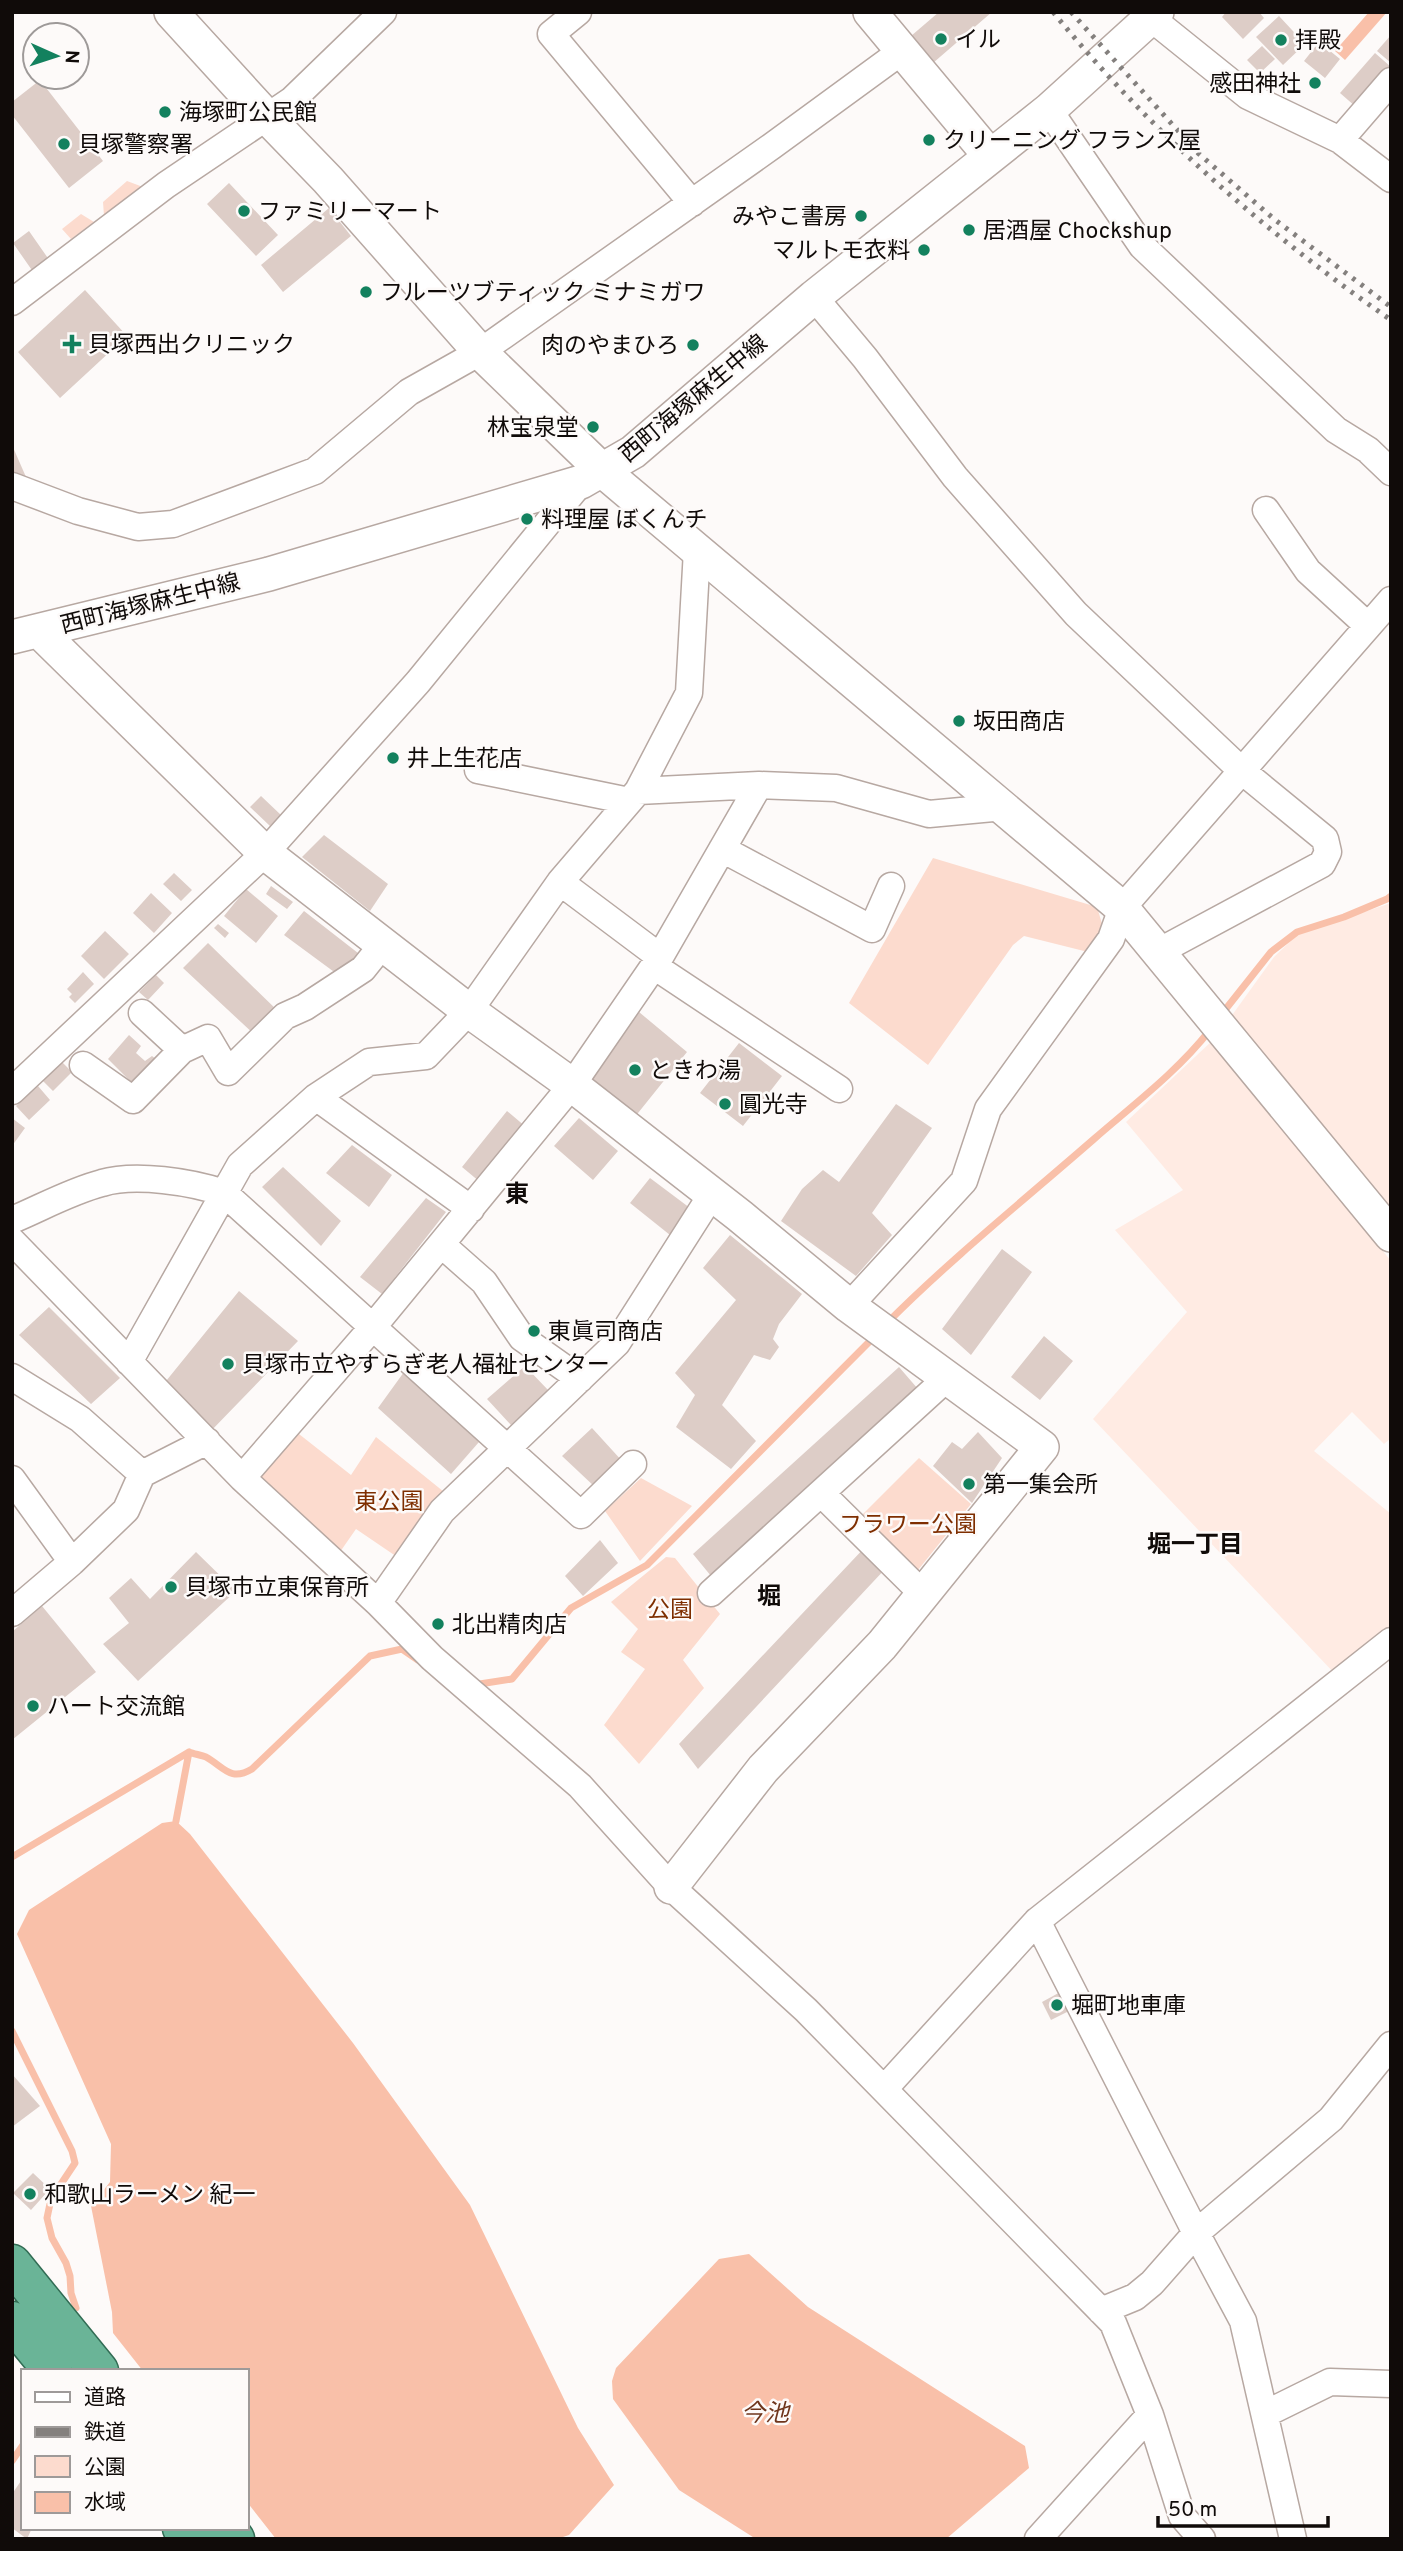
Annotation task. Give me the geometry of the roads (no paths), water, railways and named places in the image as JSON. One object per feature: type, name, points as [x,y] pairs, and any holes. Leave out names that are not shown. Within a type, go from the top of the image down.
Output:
[{"type":"highway","points":[[12,2264],[97,2369]]},
{"type":"highway","points":[[12,2321],[51,2369]]},
{"type":"street","points":[[172,12],[328,180],[592,477],[697,550],[1122,908],[1391,1235]]},
{"type":"street","points":[[12,302],[166,185],[292,100],[383,12]]},
{"type":"street","points":[[578,12],[551,34],[692,203]]},
{"type":"street","points":[[870,12],[990,156]]},
{"type":"street","points":[[1151,14],[1248,96],[1340,139],[1391,179]]},
{"type":"street","name":"西町海塚麻生中線","points":[[25,634],[269,574],[592,477],[633,452],[814,297],[1049,110],[1151,14]]},
{"type":"street","points":[[12,486],[78,511],[138,527],[173,524],[315,471],[409,392],[480,352],[902,51]]},
{"type":"street","points":[[1340,139],[1391,81]]},
{"type":"street","points":[[1049,110],[1142,246],[1336,430],[1368,450],[1391,472]]},
{"type":"street","points":[[814,297],[865,358],[955,477],[1076,614],[1242,771],[1325,839],[1328,852],[1322,864],[1158,952]]},
{"type":"street","points":[[12,1091],[265,853],[418,682],[592,477]]},
{"type":"street","points":[[1266,510],[1308,571],[1367,625]]},
{"type":"street","points":[[129,1362],[240,1165],[316,1097],[369,1062],[426,1056],[469,1011],[560,882],[634,796],[689,693],[697,550]]},
{"type":"street","points":[[849,1306],[964,1181],[988,1109],[1111,939],[1122,908],[1391,600]]},
{"type":"street","points":[[25,634],[265,853],[469,1011],[572,1085],[712,1194],[849,1306],[1042,1447],[882,1645],[763,1769],[671,1887]]},
{"type":"street","points":[[478,770],[634,796],[759,785],[836,788],[929,814],[1004,807]]},
{"type":"street","points":[[242,1478],[372,1328],[572,1085],[657,961],[759,785]]},
{"type":"street","points":[[722,849],[872,929],[891,886]]},
{"type":"street","points":[[560,882],[657,961],[839,1089]]},
{"type":"street","points":[[83,1065],[133,1100],[182,1050],[208,1038],[228,1072],[285,1016],[305,1007],[363,969],[383,944]]},
{"type":"street","points":[[142,1013],[182,1050]]},
{"type":"street","points":[[316,1097],[471,1209]]},
{"type":"street","points":[[12,1220],[103,1182],[148,1179],[197,1183],[224,1192],[582,1515],[633,1464]]},
{"type":"street","points":[[378,1603],[442,1511],[617,1343],[712,1194]]},
{"type":"street","points":[[12,1241],[242,1478],[378,1603],[432,1658],[580,1786],[671,1887],[806,2010],[1113,2323],[1150,2415],[1182,2516],[1202,2539]]},
{"type":"street","points":[[441,1244],[484,1282],[522,1338],[579,1379]]},
{"type":"street","points":[[12,1377],[80,1419],[142,1474]]},
{"type":"street","points":[[711,1593],[947,1378]]},
{"type":"street","points":[[12,1613],[72,1562],[126,1510],[142,1474],[207,1441]]},
{"type":"street","points":[[12,1479],[72,1562]]},
{"type":"street","points":[[821,1493],[923,1594]]},
{"type":"street","points":[[885,2088],[1037,1922],[1391,1641]]},
{"type":"street","points":[[1037,1922],[1243,2320],[1293,2539]]},
{"type":"street","points":[[1101,2311],[1135,2297],[1152,2283],[1196,2233],[1331,2119],[1391,2046]]},
{"type":"street","points":[[1265,2414],[1330,2382],[1391,2384]]},
{"type":"street","points":[[1038,2539],[1150,2415]]},
{"type":"water","points":[[1369,12],[1387,12],[1345,60],[1335,51]]},
{"type":"water","points":[[176,1821],[190,1834],[353,2043],[470,2205],[578,2428],[614,2485],[569,2535],[557,2539],[276,2539],[248,2503],[248,2369],[141,2369],[113,2333],[112,2312],[91,2206],[110,2182],[111,2144],[17,1934],[29,1910],[162,1823]]},
{"type":"water","name":"今池","points":[[749,2254],[808,2307],[1025,2446],[1029,2468],[946,2539],[756,2539],[679,2490],[613,2399],[612,2381],[616,2368],[719,2259]]},
{"type":"waterway","points":[[1221,1015],[1271,952],[1297,932],[1344,917],[1391,896]]},
{"type":"waterway","points":[[887,1323],[963,1252],[1154,1088],[1210,1030]]},
{"type":"waterway","points":[[473,1685],[512,1679],[571,1608],[647,1565],[874,1337]]},
{"type":"waterway","points":[[176,1821],[189,1752],[206,1757],[233,1774],[244,1773],[252,1769],[370,1656],[402,1649],[418,1660]]},
{"type":"waterway","points":[[12,1857],[189,1752]]},
{"type":"waterway","points":[[12,2031],[72,2151],[75,2163],[51,2199],[47,2218],[52,2238],[66,2263],[76,2308]]},
{"type":"waterway","points":[[12,2461],[21,2448]]},
{"type":"railway","points":[[1053,12],[1129,98],[1211,178],[1298,251],[1391,320]]},
{"type":"railway","points":[[1071,12],[1198,153],[1274,219],[1391,307]]},
{"type":"place","name":"イル","points":[[941,39]]},
{"type":"place","name":"拝殿","points":[[1281,40]]},
{"type":"place","name":"感田神社","points":[[1315,83]]},
{"type":"place","name":"海塚町公民館","points":[[165,112]]},
{"type":"place","name":"クリーニング フランス屋","points":[[929,140]]},
{"type":"place","name":"貝塚警察署","points":[[64,144]]},
{"type":"place","name":"ファミリーマート","points":[[244,211]]},
{"type":"place","name":"みやこ書房","points":[[861,216]]},
{"type":"place","name":"居酒屋 Chockshup","points":[[969,230]]},
{"type":"place","name":"マルトモ衣料","points":[[924,250]]},
{"type":"place","name":"フルーツブティック ミナミガワ","points":[[366,292]]},
{"type":"place","name":"貝塚西出クリニック","points":[[72,344]]},
{"type":"place","name":"肉のやまひろ","points":[[693,345]]},
{"type":"place","name":"林宝泉堂","points":[[593,427]]},
{"type":"place","name":"料理屋 ぼくんチ","points":[[527,519]]},
{"type":"place","name":"坂田商店","points":[[959,721]]},
{"type":"place","name":"井上生花店","points":[[393,758]]},
{"type":"place","name":"ときわ湯","points":[[635,1070]]},
{"type":"place","name":"圓光寺","points":[[725,1104]]},
{"type":"place","name":"東眞司商店","points":[[534,1331]]},
{"type":"place","name":"貝塚市立やすらぎ老人福祉センター","points":[[228,1364]]},
{"type":"place","name":"第一集会所","points":[[969,1484]]},
{"type":"place","name":"貝塚市立東保育所","points":[[171,1587]]},
{"type":"place","name":"北出精肉店","points":[[438,1624]]},
{"type":"place","name":"ハート交流館","points":[[33,1706]]},
{"type":"place","name":"堀町地車庫","points":[[1057,2005]]},
{"type":"place","name":"和歌山ラーメン 紀一","points":[[30,2194]]},
{"type":"district","name":"東","points":[[517,1194]]},
{"type":"district","name":"堀一丁目","points":[[1195,1544]]},
{"type":"district","name":"堀","points":[[769,1596]]},
{"type":"park label","name":"東公園","points":[[389,1501]]},
{"type":"park label","name":"フラワー公園","points":[[908,1524]]},
{"type":"park label","name":"公園","points":[[670,1609]]}]
